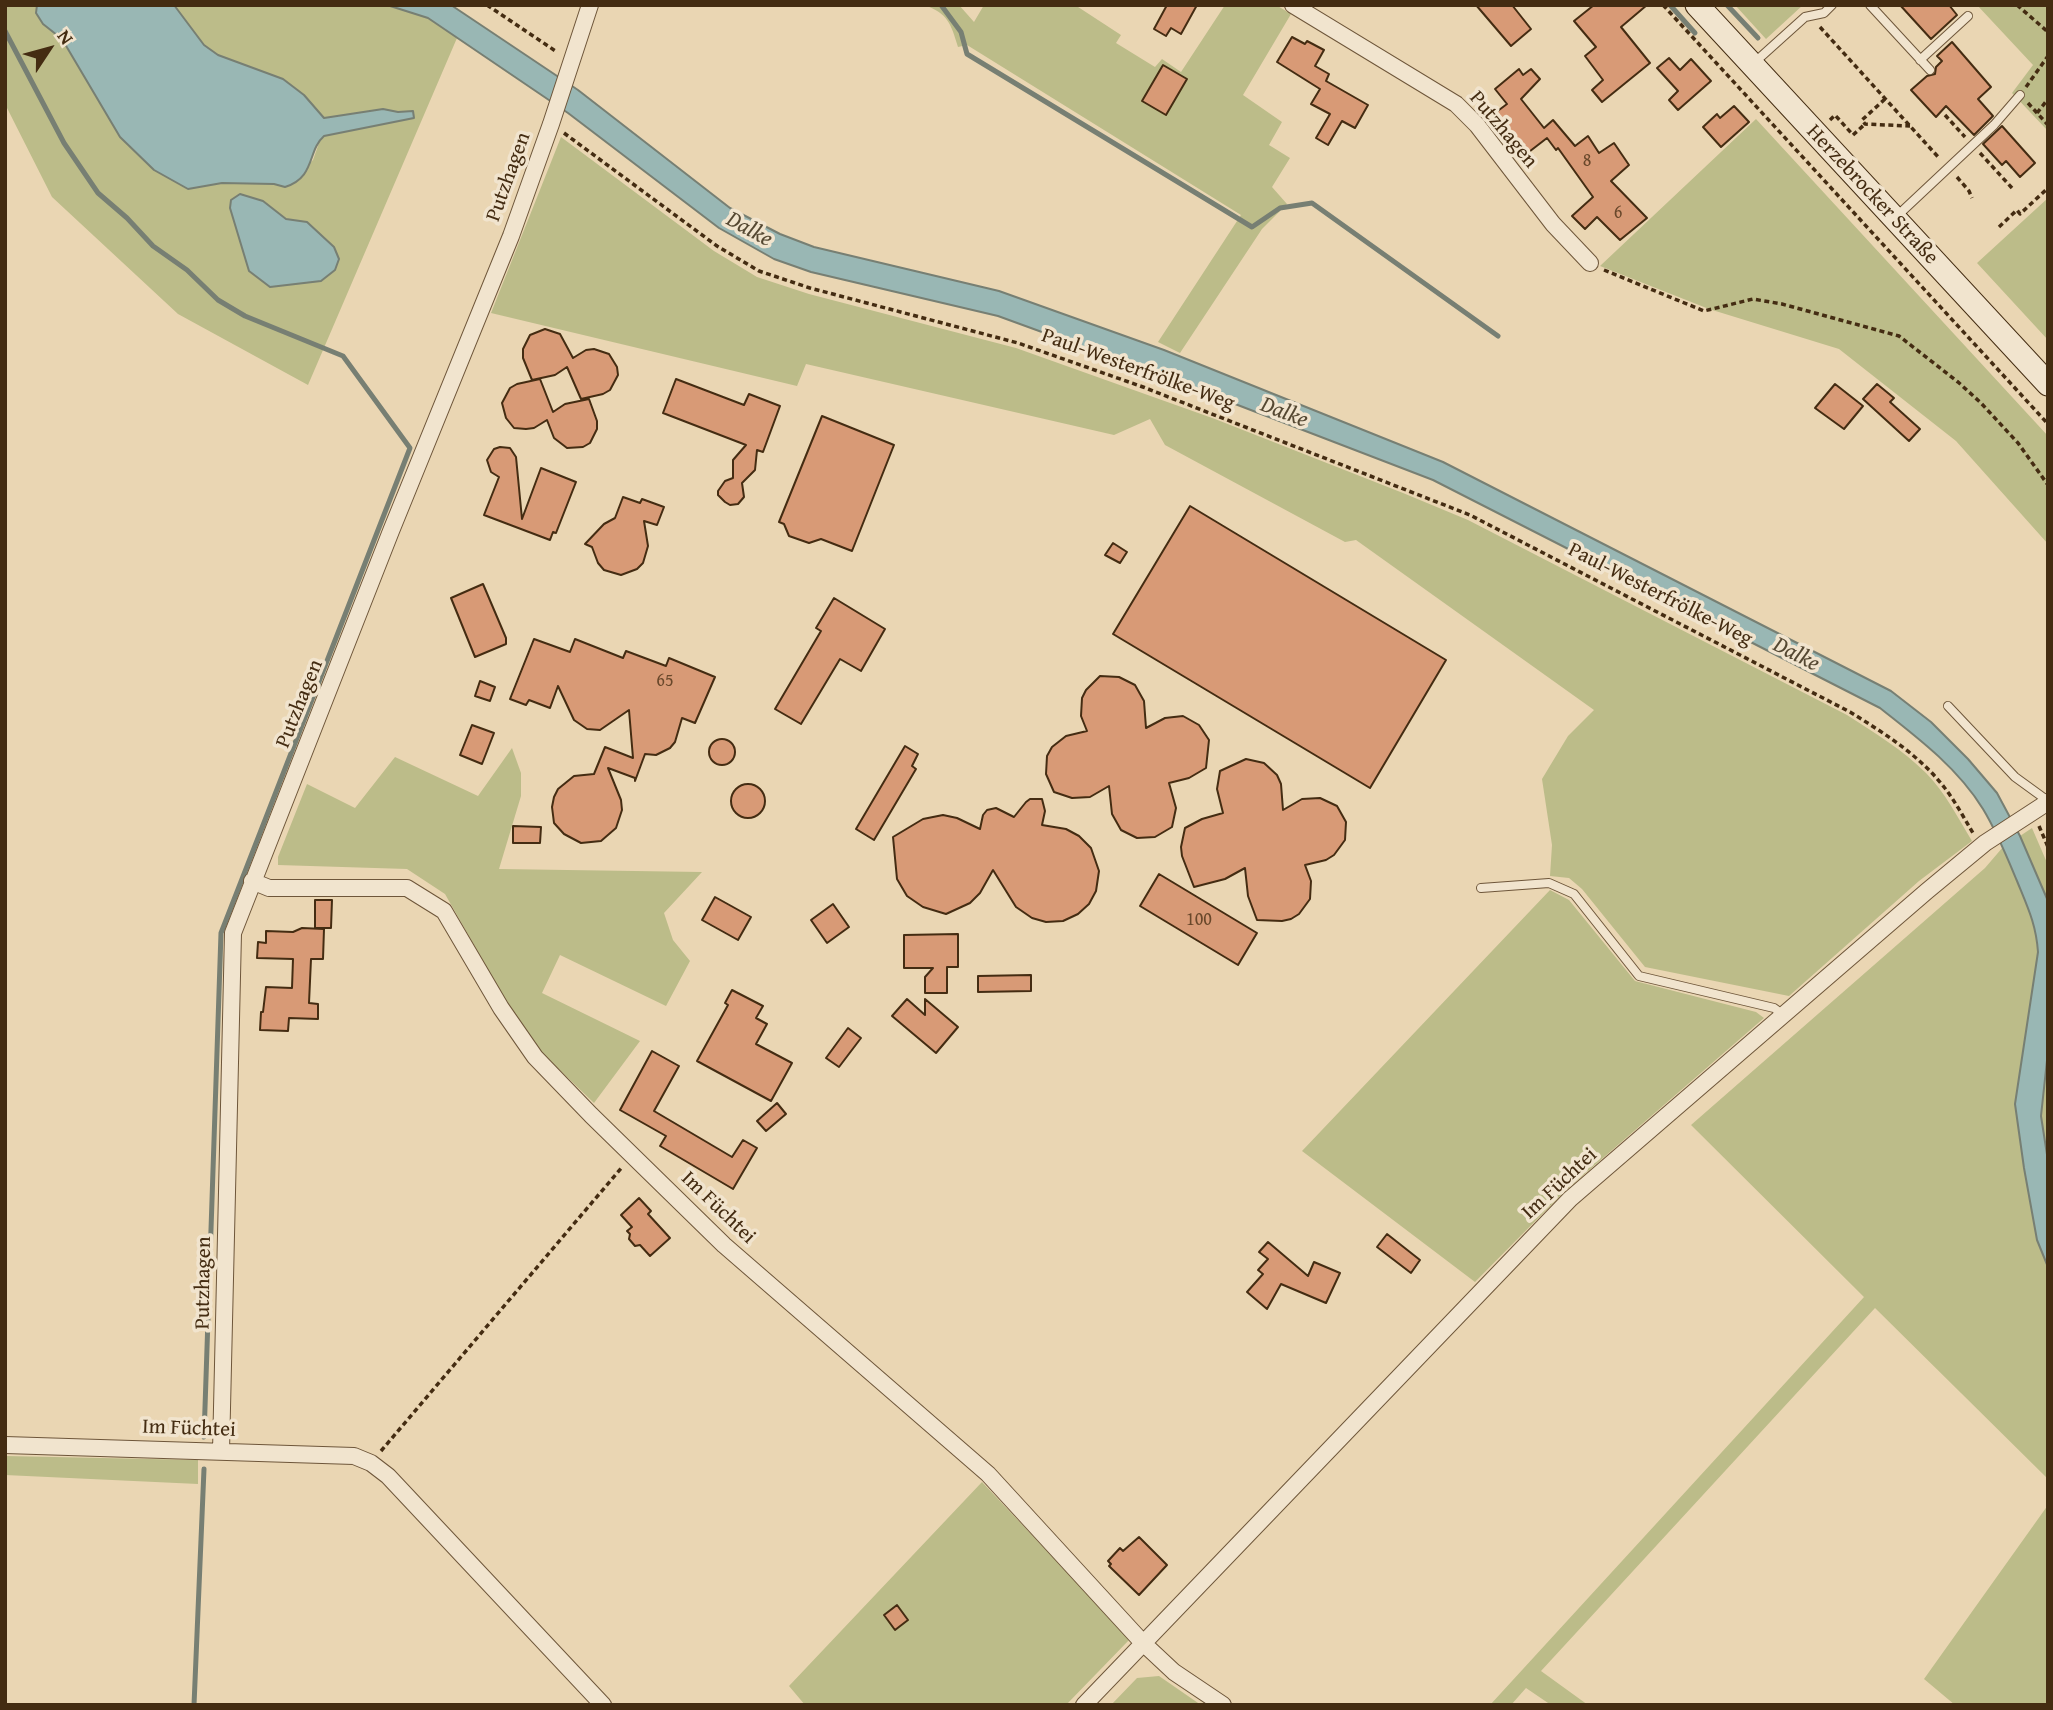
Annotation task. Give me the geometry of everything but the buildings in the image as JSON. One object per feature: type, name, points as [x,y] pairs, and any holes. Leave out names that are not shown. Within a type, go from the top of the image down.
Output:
[{"type":"main road","name":"Herzebrocker Straße","points":[[1697,5],[2048,384]]},
{"type":"street","name":"Putzhagen","points":[[221,1451],[233,933],[511,236],[590,5]]},
{"type":"street","name":"Putzhagen","points":[[1293,5],[1456,104],[1477,125],[1553,225],[1590,263]]},
{"type":"street","name":"Im Füchtei","points":[[1084,1705],[1570,1199],[1984,845],[2048,801]]},
{"type":"street","name":"Im Füchtei","points":[[252,881],[269,888],[407,888],[444,911],[501,1007],[535,1057],[724,1245],[988,1474],[1143,1643]]},
{"type":"street","name":"Im Füchtei","points":[[5,1445],[354,1456],[371,1463],[397,1486],[603,1705]]},
{"type":"street","points":[[1143,1643],[1174,1672],[1223,1705]]},
{"type":"lane","points":[[1752,64],[1805,17],[1824,13],[1832,5]]},
{"type":"lane","points":[[1870,5],[1930,70]]},
{"type":"lane","points":[[1920,60],[1968,16]]},
{"type":"lane","points":[[1894,219],[1994,125],[2020,95]]},
{"type":"lane","points":[[1948,706],[2015,777],[2048,801]]},
{"type":"lane","points":[[1481,888],[1549,883],[1574,894],[1639,976],[1774,1008],[1785,1016]]},
{"type":"path","points":[[487,5],[569,67]]},
{"type":"path","points":[[1663,5],[2048,424]]},
{"type":"path","points":[[2017,5],[2048,32]]},
{"type":"path","points":[[1811,17],[1969,191],[1972,198]]},
{"type":"path","points":[[2048,56],[2020,95],[2048,125]]},
{"type":"path","points":[[1865,124],[1862,120],[1885,99]]},
{"type":"path","points":[[2036,113],[2048,99]]},
{"type":"path","points":[[1815,133],[1835,115],[1853,135],[1865,124],[1910,126]]},
{"type":"path","name":"Paul-Westerfrölke-Weg","points":[[552,120],[717,246],[759,271],[810,288],[1018,342],[1143,387],[1481,520],[1850,712],[1892,738],[1945,788],[1984,845]]},
{"type":"path","points":[[1998,227],[2017,210],[2020,214],[2048,188]]},
{"type":"path","points":[[1590,263],[1704,310],[1753,299],[1782,304],[1899,337],[1981,403],[2018,443],[2048,485]]},
{"type":"path","points":[[371,1463],[633,1154]]},
{"type":"green space","points":[[5,5],[37,5],[36,13],[43,24],[62,39],[120,136],[154,170],[188,189],[222,183],[274,184],[285,187],[313,160],[324,136],[414,118],[383,109],[324,118],[304,95],[283,79],[218,55],[204,45],[174,5],[387,5],[428,18],[457,38],[308,385],[178,314],[52,197],[5,104]],"holes":[[[231,200],[278,214],[286,219],[307,222],[334,247],[339,259],[249,271],[230,208]]]},
{"type":"green space","points":[[924,5],[959,5],[974,22],[984,5],[1075,5],[1121,35],[1116,43],[1155,67],[1162,59],[1181,72],[1225,5],[1276,5],[1291,14],[1243,95],[1282,122],[1269,145],[1290,158],[1272,187],[1287,204],[1262,229],[1180,353],[1158,342],[1241,215],[967,45],[958,47],[947,20]]},
{"type":"green space","points":[[1735,5],[1803,5],[1766,39]]},
{"type":"green space","points":[[1977,5],[2048,5],[2048,131],[2012,93],[2033,65]]},
{"type":"green space","points":[[1756,119],[2048,436],[2048,544],[1956,441],[1839,349],[1709,309],[1600,266]]},
{"type":"green space","points":[[561,137],[714,251],[757,277],[809,294],[1016,348],[1215,419],[1468,520],[1847,715],[1898,749],[1933,780],[1972,841],[1919,881],[1789,996],[1645,967],[1582,889],[1569,878],[1550,876],[1552,845],[1542,779],[1568,736],[1594,710],[1356,540],[1345,542],[1165,445],[1150,419],[1114,435],[806,364],[797,386],[491,313]]},
{"type":"green space","points":[[2048,198],[2048,340],[1977,263]]},
{"type":"green space","points":[[512,748],[521,773],[521,796],[499,869],[702,872],[664,913],[673,940],[690,961],[666,1006],[560,955],[542,993],[640,1041],[594,1103],[540,1051],[507,1003],[445,894],[407,869],[278,865],[278,857],[307,784],[355,808],[395,757],[478,796]]},
{"type":"green space","points":[[2032,828],[2048,865],[2048,901],[2020,836]]},
{"type":"green space","points":[[2003,847],[2037,928],[2038,952],[2024,1168],[2037,1240],[2048,1267],[2048,1479],[1875,1308],[1541,1671],[1588,1705],[1551,1705],[1526,1688],[1511,1705],[1490,1705],[1864,1297],[1691,1125],[1985,868]]},
{"type":"green space","points":[[1550,890],[1569,900],[1635,981],[1756,1012],[1764,1018],[1565,1191],[1475,1282],[1302,1151]]},
{"type":"green space","points":[[2048,1051],[2048,1161],[2041,1116]]},
{"type":"green space","points":[[6,1456],[198,1460],[198,1484],[5,1475]]},
{"type":"green space","points":[[982,1482],[1130,1639],[1066,1705],[805,1705],[789,1686]]},
{"type":"green space","points":[[2048,1505],[2048,1705],[1955,1705],[1924,1679]]},
{"type":"green space","points":[[1159,1676],[1201,1705],[1111,1705],[1137,1678]]},
{"type":"water","points":[[37,5],[174,5],[204,45],[218,55],[283,79],[304,95],[324,118],[383,109],[413,111],[414,118],[324,136],[302,177],[285,187],[274,184],[222,183],[188,189],[154,170],[120,137],[62,39],[43,24],[36,13]]},
{"type":"water","name":"Dalke","points":[[387,5],[451,5],[578,90],[730,208],[780,234],[814,247],[999,291],[1164,350],[1443,462],[1891,691],[1931,722],[1997,793],[2020,836],[2048,901],[2048,1051],[2041,1116],[2048,1161],[2048,1267],[2037,1240],[2015,1104],[2038,952],[2033,924],[2002,845],[1973,794],[1936,754],[1880,708],[1433,480],[998,316],[811,272],[774,259],[719,228],[568,113],[428,18]]},
{"type":"water","points":[[240,194],[263,201],[286,219],[307,222],[334,247],[339,259],[335,270],[321,281],[270,287],[249,271],[230,208],[231,200]]},
{"type":"waterway","points":[[941,5],[961,32],[967,54],[1252,227],[1280,208],[1312,203],[1498,336]]},
{"type":"waterway","points":[[1670,5],[1695,33]]},
{"type":"waterway","points":[[1727,5],[1758,38]]},
{"type":"waterway","points":[[5,31],[64,143],[98,193],[127,218],[153,246],[187,270],[218,300],[245,316],[343,356],[410,448],[221,933],[204,1437]]},
{"type":"waterway","points":[[194,1705],[204,1469]]}]
